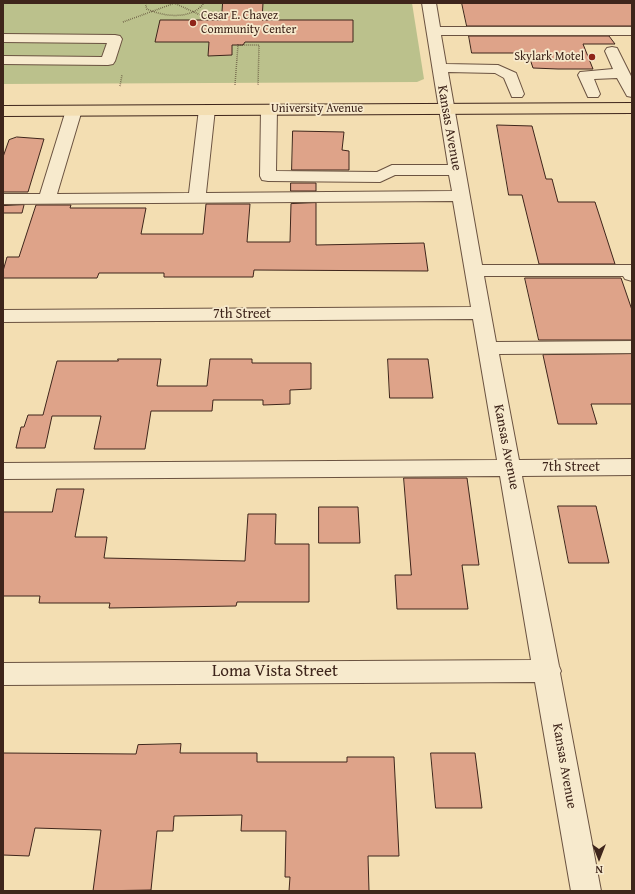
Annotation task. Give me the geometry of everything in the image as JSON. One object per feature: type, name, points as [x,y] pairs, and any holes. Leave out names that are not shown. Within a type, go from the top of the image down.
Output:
[{"type":"main road","points":[[578,94],[623,93]]},
{"type":"main road","name":"University Avenue","points":[[439,99],[459,94]]},
{"type":"main road","points":[[510,94],[532,94]]},
{"type":"main road","name":"University Avenue","points":[[3,111],[74,110],[266,96],[439,99],[632,108]]},
{"type":"street","name":"Kansas Avenue","points":[[430,3],[439,68],[439,99],[461,196],[487,348],[548,671],[586,891]]},
{"type":"street","points":[[434,31],[632,31]]},
{"type":"street","points":[[3,38],[115,39],[108,60],[3,60]]},
{"type":"street","points":[[612,51],[623,73],[623,93]]},
{"type":"street","points":[[439,68],[498,69],[511,76],[510,94]]},
{"type":"street","points":[[593,94],[585,75],[623,73]]},
{"type":"street","points":[[266,96],[268,176],[380,177],[392,170],[456,170]]},
{"type":"street","points":[[197,198],[205,100]]},
{"type":"street","points":[[47,199],[74,110]]},
{"type":"street","points":[[3,199],[461,196]]},
{"type":"street","points":[[474,271],[630,270],[632,275]]},
{"type":"street","name":"7th Street","points":[[3,316],[481,313]]},
{"type":"street","points":[[487,348],[632,347]]},
{"type":"street","name":"7th Street","points":[[3,471],[632,467]]},
{"type":"street","name":"Loma Vista Street","points":[[3,674],[548,671]]},
{"type":"path","points":[[145,3],[147,9],[158,14],[176,16],[194,12],[200,9],[204,3]]},
{"type":"path","points":[[174,3],[207,18],[218,18]]},
{"type":"path","points":[[235,85],[238,46],[259,45],[266,96]]},
{"type":"green space","points":[[3,3],[412,3],[424,79],[417,82],[3,84]]},
{"type":"building","points":[[223,3],[263,3],[262,20],[353,20],[353,42],[245,42],[243,45],[232,45],[232,55],[208,56],[209,42],[155,42],[160,20],[221,20]]},
{"type":"building","points":[[462,3],[632,3],[632,26],[467,26]]},
{"type":"building","points":[[469,36],[609,36],[615,44],[583,44],[593,69],[533,68],[528,53],[472,53]]},
{"type":"building","points":[[497,125],[532,126],[546,179],[552,179],[558,202],[595,202],[615,264],[539,264],[522,195],[509,195]]},
{"type":"building","points":[[293,131],[344,132],[342,150],[349,151],[349,170],[292,170]]},
{"type":"building","points":[[17,137],[44,139],[28,192],[3,192],[3,157],[9,140]]},
{"type":"building","points":[[291,183],[316,183],[316,191],[291,191]]},
{"type":"building","points":[[316,203],[316,245],[424,243],[428,271],[254,270],[253,277],[164,277],[164,273],[99,273],[97,278],[3,278],[3,271],[7,257],[19,257],[36,205],[71,205],[70,208],[146,208],[141,234],[203,234],[206,204],[250,204],[247,242],[290,242],[291,204]]},
{"type":"building","points":[[24,205],[22,213],[3,213],[3,206]]},
{"type":"building","points":[[525,278],[621,278],[632,310],[632,340],[539,340]]},
{"type":"building","points":[[632,354],[632,404],[591,404],[597,424],[558,424],[543,355]]},
{"type":"building","points":[[118,359],[161,359],[157,386],[207,386],[210,359],[252,359],[252,363],[311,363],[311,389],[290,390],[290,404],[263,405],[263,400],[213,400],[212,411],[151,411],[145,449],[94,449],[101,416],[52,416],[45,448],[16,448],[21,427],[24,427],[28,415],[43,415],[57,361],[118,361]]},
{"type":"building","points":[[388,359],[428,359],[433,398],[390,398]]},
{"type":"building","points":[[404,478],[467,478],[479,565],[462,565],[468,609],[397,609],[395,575],[411,575]]},
{"type":"building","points":[[57,489],[84,489],[75,537],[107,537],[104,558],[245,561],[248,514],[276,514],[275,544],[309,544],[309,602],[237,602],[236,606],[109,608],[110,603],[39,603],[40,596],[3,596],[3,512],[52,512]]},
{"type":"building","points":[[558,506],[596,506],[609,563],[569,563]]},
{"type":"building","points":[[319,507],[358,507],[360,543],[319,543]]},
{"type":"building","points":[[181,744],[180,753],[257,753],[257,762],[347,762],[347,757],[394,757],[399,856],[368,856],[369,891],[289,891],[290,877],[285,877],[286,831],[241,831],[242,815],[174,816],[173,831],[157,831],[151,890],[93,891],[101,830],[35,828],[29,856],[3,855],[3,753],[136,754],[138,745]]},
{"type":"building","points":[[431,753],[475,753],[482,808],[436,808]]},
{"type":"place","name":"Cesar E. Chavez Community Center","points":[[193,23]]},
{"type":"place","name":"Skylark Motel","points":[[592,57]]}]
